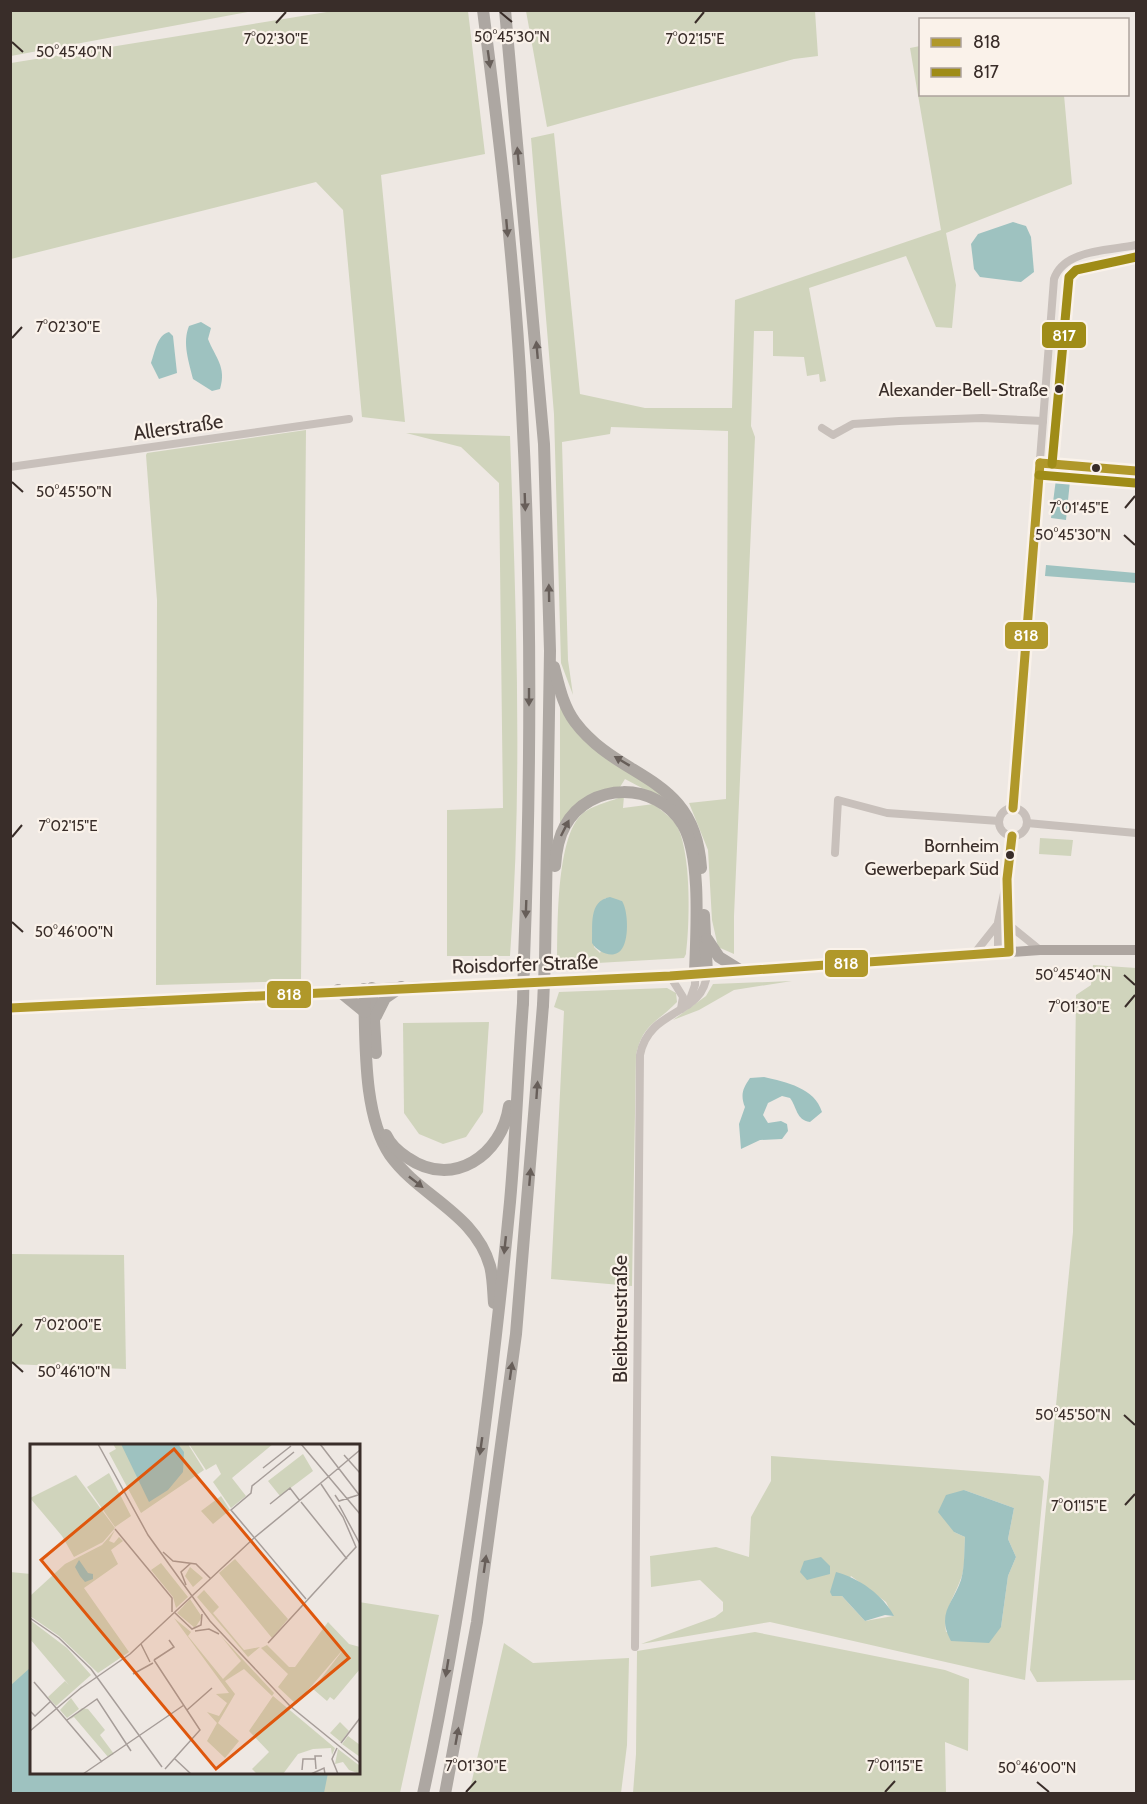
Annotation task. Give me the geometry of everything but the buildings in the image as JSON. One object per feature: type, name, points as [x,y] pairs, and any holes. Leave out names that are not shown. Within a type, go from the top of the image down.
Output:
[{"type":"highway","points":[[423,1794],[471,1517],[497,1326],[510,1200],[523,1003],[530,777],[524,443],[496,107],[483,10]]},
{"type":"highway","points":[[445,1794],[477,1622],[516,1334],[543,1005],[547,926],[550,651],[544,444],[505,10]]},
{"type":"highway","points":[[550,651],[564,702],[574,722],[610,754],[671,794],[690,821],[700,848],[705,937],[701,974]]},
{"type":"highway","points":[[547,926],[554,895],[556,850],[570,818],[589,802],[603,795],[620,791],[646,795],[674,813],[682,823],[691,845],[701,974]]},
{"type":"highway","points":[[705,937],[719,957],[740,970]]},
{"type":"highway","points":[[401,987],[385,998],[370,1016],[371,1104],[378,1130],[390,1154],[408,1176],[457,1213],[478,1239],[490,1266],[497,1326]]},
{"type":"highway","points":[[368,989],[379,1113],[388,1139],[402,1155],[418,1166],[453,1170],[472,1163],[500,1139],[506,1124],[519,1061]]},
{"type":"highway","points":[[338,990],[370,1016]]},
{"type":"main road","name":"Roisdorfer Straße","points":[[10,1008],[143,1003],[338,990],[670,976],[1040,950],[1137,950]]},
{"type":"street","points":[[1013,808],[1057,271],[1070,259],[1137,245]]},
{"type":"street","points":[[822,428],[834,435],[853,424],[982,418],[1043,421]]},
{"type":"street","name":"Allerstraße","points":[[10,467],[350,419]]},
{"type":"street","points":[[1040,463],[1137,471]]},
{"type":"street","points":[[835,853],[838,800],[887,813],[999,821]]},
{"type":"street","points":[[1013,808],[1023,813],[1027,823],[1022,833],[1012,836],[1002,831],[999,821],[1004,812],[1013,808]]},
{"type":"street","points":[[1027,823],[1137,833]]},
{"type":"street","points":[[974,954],[992,934],[998,922],[1007,879],[1012,836]]},
{"type":"street","points":[[1003,953],[1009,925],[1007,879]]},
{"type":"street","points":[[998,922],[1003,953]]},
{"type":"street","points":[[1009,925],[1040,950]]},
{"type":"street","name":"Bleibtreustraße","points":[[635,1647],[640,1055],[647,1034],[657,1023],[698,999],[704,990],[701,974]]},
{"type":"street","points":[[670,976],[681,990],[684,1007]]},
{"type":"green space","points":[[11,10],[253,10],[253,11],[11,56]]},
{"type":"green space","points":[[333,11],[468,11],[485,154],[381,175],[405,422],[362,417],[343,210],[316,182],[11,259],[11,63]]},
{"type":"green space","points":[[526,11],[815,11],[818,56],[794,59],[547,127]]},
{"type":"green space","points":[[919,46],[919,96],[1064,96],[1072,184],[946,233],[956,285],[952,328],[936,327],[906,256],[809,288],[826,381],[820,382],[819,374],[807,376],[804,357],[773,356],[773,331],[754,331],[751,426],[755,437],[734,954],[718,947],[712,920],[708,850],[689,803],[726,799],[728,431],[611,427],[610,434],[562,442],[568,660],[573,695],[561,663],[554,414],[531,138],[554,133],[580,394],[645,408],[732,408],[735,300],[941,230],[910,48]]},
{"type":"green space","points":[[306,430],[301,981],[156,985],[157,600],[146,455],[147,453]]},
{"type":"green space","points":[[406,433],[510,436],[517,761],[510,956],[447,956],[447,810],[503,808],[499,483],[461,447]]},
{"type":"green space","points":[[560,702],[640,778],[672,804],[625,779],[620,787],[560,828]]},
{"type":"green space","points":[[624,796],[623,808],[654,804],[673,820],[681,834],[688,887],[686,954],[684,958],[580,964],[557,971],[560,885],[568,839],[576,822],[586,811]],"holes":[[[605,898],[622,901],[600,953],[594,947]]]},
{"type":"green space","points":[[1040,838],[1073,840],[1071,856],[1039,854]]},
{"type":"green space","points":[[1093,965],[1136,968],[1136,1680],[1037,1682],[1030,1670],[1073,1232],[1076,995],[1091,985]]},
{"type":"green space","points":[[792,981],[734,990],[699,1010],[673,1020],[706,996],[713,984]]},
{"type":"green space","points":[[667,988],[676,993],[677,1002],[647,1030],[636,1055],[632,1286],[551,1279],[564,1011],[554,1007],[559,992]]},
{"type":"green space","points":[[489,1022],[483,1112],[466,1137],[443,1144],[419,1134],[404,1113],[403,1023]]},
{"type":"green space","points":[[11,1254],[124,1255],[126,1369],[11,1364]]},
{"type":"green space","points":[[771,1456],[1040,1476],[1044,1481],[1025,1680],[770,1622],[641,1644],[715,1617],[723,1611],[723,1602],[700,1580],[651,1587],[650,1556],[716,1547],[749,1557],[751,1517],[771,1481]],"holes":[[[964,1490],[1014,1508],[1008,1539],[1016,1557],[1008,1576],[1001,1627],[946,1632],[947,1612],[962,1576],[964,1565],[965,1537],[954,1532]],[[851,1576],[886,1602],[893,1616],[865,1621],[841,1595]]]},
{"type":"green space","points":[[10,1572],[30,1574],[30,1774],[360,1774],[360,1602],[439,1615],[400,1793],[11,1793]]},
{"type":"green space","points":[[755,1632],[945,1670],[969,1679],[968,1751],[945,1742],[946,1793],[633,1793],[636,1754],[637,1651]]},
{"type":"green space","points":[[504,1643],[533,1663],[629,1658],[627,1745],[621,1793],[469,1793]]},
{"type":"water","points":[[1013,222],[1026,226],[1031,237],[1034,272],[1021,282],[980,277],[974,269],[971,244],[978,234]]},
{"type":"water","points":[[201,322],[211,328],[208,339],[222,374],[220,389],[212,391],[193,379],[187,352],[186,339],[189,326]]},
{"type":"water","points":[[169,332],[173,336],[177,373],[159,379],[151,363],[159,340]]},
{"type":"water","points":[[1056,479],[1070,481],[1066,520],[1051,518]]},
{"type":"water","points":[[1046,565],[1136,573],[1136,583],[1045,576]]},
{"type":"water","points":[[610,897],[622,901],[627,924],[625,943],[620,951],[612,955],[603,952],[592,943],[592,922],[595,909],[603,899]]},
{"type":"water","points":[[764,1077],[799,1087],[813,1097],[822,1112],[810,1122],[805,1121],[799,1116],[790,1098],[782,1096],[768,1103],[763,1115],[768,1123],[781,1121],[787,1124],[788,1131],[782,1139],[760,1140],[741,1149],[739,1124],[745,1107],[744,1088],[750,1078]]},
{"type":"water","points":[[964,1490],[1014,1508],[1008,1539],[1016,1557],[1008,1576],[1001,1627],[989,1643],[951,1641],[945,1623],[947,1609],[961,1580],[965,1537],[954,1532],[938,1512],[946,1495]]},
{"type":"water","points":[[821,1557],[830,1566],[830,1574],[807,1580],[800,1572],[804,1561]]},
{"type":"water","points":[[836,1572],[853,1578],[870,1588],[884,1601],[894,1616],[885,1615],[865,1621],[842,1596],[832,1596],[830,1592]]},
{"type":"water","points":[[30,1668],[30,1774],[328,1774],[324,1793],[11,1793],[11,1685]]},
{"type":"transit line","name":"817","points":[[1052,464],[1069,277],[1076,270],[1136,257]]},
{"type":"transit line","name":"818","points":[[1040,463],[1136,471]]},
{"type":"transit line","name":"818","points":[[1013,808],[1040,463]]},
{"type":"transit line","name":"817","points":[[1039,475],[1135,483]]},
{"type":"transit line","name":"818","points":[[10,1008],[670,976],[1009,952],[1007,879],[1012,836]]},
{"type":"place","name":"Alexander-Bell-Straße","points":[[1059,389]]},
{"type":"place","name":"Bornheim Gewerbepark Süd","points":[[1010,855]]}]
